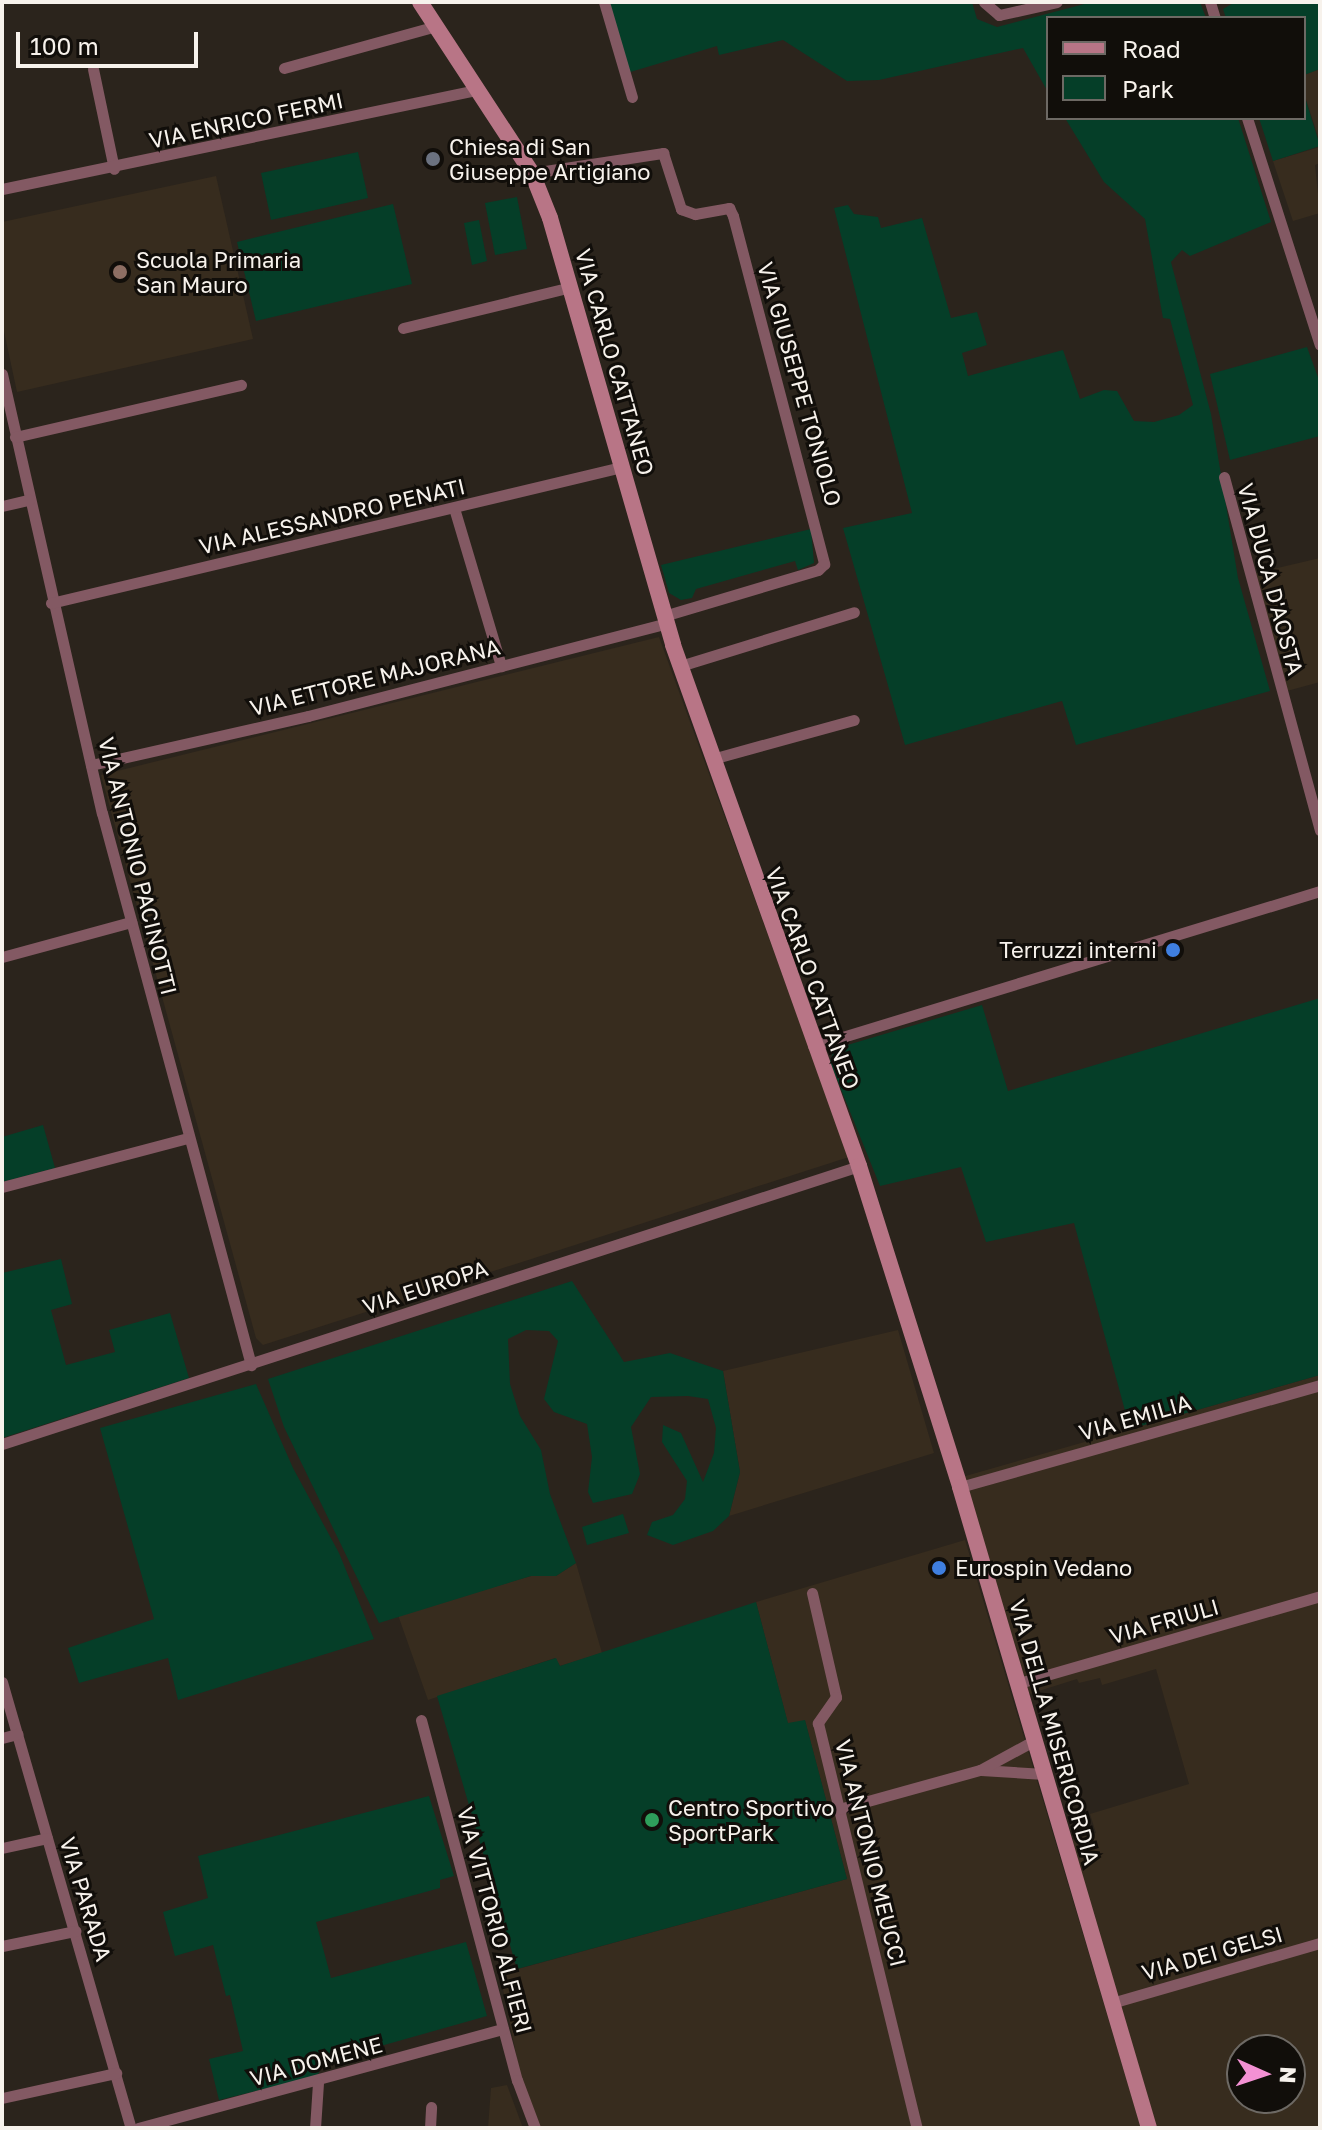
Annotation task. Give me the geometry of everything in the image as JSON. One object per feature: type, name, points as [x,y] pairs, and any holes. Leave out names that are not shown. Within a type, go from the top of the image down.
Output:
[{"type":"street","name":"VIA CARLO CATTANEO","points":[[420,2],[532,173],[571,287],[680,666],[813,1046],[859,1166]]},
{"type":"street","points":[[604,2],[632,97]]},
{"type":"street","points":[[984,2],[999,15],[1013,15],[1057,2]]},
{"type":"street","points":[[284,68],[437,26]]},
{"type":"street","points":[[93,69],[114,169]]},
{"type":"street","name":"VIA ENRICO FERMI","points":[[2,189],[24,189],[477,90]]},
{"type":"street","points":[[1248,120],[1320,345]]},
{"type":"street","name":"VIA GIUSEPPE TONIOLO","points":[[532,173],[663,153],[681,209],[695,214],[729,208],[825,552],[818,570]]},
{"type":"street","name":"VIA ENRICO FERMI","points":[[2,200],[24,189]]},
{"type":"street","points":[[403,328],[571,287]]},
{"type":"street","name":"VIA ANTONIO PACINOTTI","points":[[2,374],[51,603],[91,765],[251,1365]]},
{"type":"street","points":[[15,437],[241,385]]},
{"type":"street","name":"VIA ALESSANDRO PENATI","points":[[51,603],[622,467]]},
{"type":"street","name":"VIA DUCA D'AOSTA","points":[[1224,477],[1320,830]]},
{"type":"street","points":[[2,506],[29,500]]},
{"type":"street","points":[[454,508],[501,666]]},
{"type":"street","name":"VIA ETTORE MAJORANA","points":[[91,765],[501,666],[666,620],[818,570]]},
{"type":"street","points":[[680,666],[854,612]]},
{"type":"street","points":[[712,759],[854,720]]},
{"type":"street","points":[[813,1046],[1320,891]]},
{"type":"street","points":[[2,957],[131,922]]},
{"type":"street","points":[[2,1187],[188,1138]]},
{"type":"street","name":"VIA EUROPA","points":[[2,1444],[859,1166]]},
{"type":"street","name":"VIA DELLA MISERICORDIA","points":[[859,1166],[960,1487],[1115,2002],[1149,2128]]},
{"type":"street","name":"VIA EMILIA","points":[[960,1487],[1320,1385]]},
{"type":"street","name":"VIA ANTONIO MEUCCI","points":[[812,1593],[836,1697],[818,1723],[917,2128]]},
{"type":"street","name":"VIA FRIULI","points":[[1019,1683],[1320,1596]]},
{"type":"street","name":"VIA PARADA","points":[[2,1682],[131,2128]]},
{"type":"street","name":"VIA VITTORIO ALFIERI","points":[[421,1720],[488,1957],[503,2029],[535,2128]]},
{"type":"street","points":[[2,1738],[17,1734]]},
{"type":"street","points":[[839,1809],[980,1770],[1035,1740]]},
{"type":"street","points":[[980,1770],[1044,1774]]},
{"type":"street","points":[[2,1848],[47,1838]]},
{"type":"street","points":[[2,1946],[75,1931]]},
{"type":"street","name":"VIA DEI GELSI","points":[[1115,2002],[1320,1943]]},
{"type":"street","name":"VIA DOMENE","points":[[138,2128],[318,2083],[503,2029]]},
{"type":"street","points":[[2,2098],[116,2073]]},
{"type":"street","points":[[316,2122],[318,2083]]},
{"type":"street","points":[[430,2128],[431,2107]]},
{"type":"shaded area","points":[[1320,69],[1320,143],[1306,99],[1306,74]]},
{"type":"shaded area","points":[[1320,147],[1320,163],[1315,165],[1320,213],[1293,221],[1273,161]]},
{"type":"shaded area","name":"Scuola Primaria San Mauro","points":[[216,176],[253,339],[17,392],[2,322],[2,222]]},
{"type":"shaded area","points":[[1320,558],[1320,682],[1287,691],[1252,574]]},
{"type":"shaded area","points":[[659,637],[849,1157],[263,1345],[256,1338],[101,775]]},
{"type":"shaded area","points":[[898,1330],[934,1453],[729,1516],[740,1472],[723,1371]]},
{"type":"shaded area","points":[[1320,1375],[1320,2128],[1157,2128],[1071,1840],[1096,1833],[1090,1814],[1189,1784],[1156,1669],[1102,1685],[1100,1678],[1079,1683],[1077,1679],[1026,1695],[962,1477]]},
{"type":"shaded area","points":[[965,1540],[1141,2128],[541,2128],[520,2074],[500,1974],[847,1879],[805,1721],[788,1724],[756,1602]]},
{"type":"shaded area","points":[[576,1563],[602,1653],[560,1666],[555,1658],[428,1700],[398,1615],[531,1576],[556,1576]]},
{"type":"shaded area","points":[[507,2085],[523,2128],[488,2128],[491,2088]]},
{"type":"green space","points":[[609,2],[972,2],[977,19],[997,27],[1092,2],[1200,2],[1205,16],[1046,16],[1046,88],[1023,48],[879,80],[847,81],[783,40],[719,55],[717,46],[627,73]]},
{"type":"green space","points":[[1235,2],[1320,2],[1320,69],[1306,74],[1306,16],[1225,16],[1223,9]]},
{"type":"green space","points":[[1306,100],[1320,146],[1273,161],[1260,120],[1306,120]]},
{"type":"green space","points":[[1066,120],[1239,120],[1271,222],[1190,256],[1182,250],[1171,262],[1211,414],[1238,578],[1270,691],[1076,745],[1062,701],[905,745],[843,528],[912,513],[834,208],[848,205],[854,214],[878,217],[881,228],[922,218],[951,318],[977,312],[987,345],[962,353],[968,376],[1063,350],[1080,399],[1104,390],[1117,391],[1134,421],[1154,422],[1179,415],[1193,405],[1170,319],[1163,318],[1145,219],[1104,182]]},
{"type":"green space","points":[[358,152],[368,198],[271,220],[261,173]]},
{"type":"green space","points":[[517,197],[527,249],[495,255],[485,203]]},
{"type":"green space","points":[[393,204],[412,284],[256,321],[237,242]]},
{"type":"green space","points":[[479,220],[487,261],[472,265],[464,223]]},
{"type":"green space","points":[[1307,347],[1320,383],[1320,436],[1230,460],[1210,374]]},
{"type":"green space","points":[[811,529],[814,563],[798,570],[795,561],[696,589],[692,598],[681,600],[669,593],[661,565]]},
{"type":"green space","points":[[1320,998],[1320,1375],[1130,1429],[1074,1223],[986,1242],[961,1167],[880,1186],[830,1062],[834,1049],[982,1005],[1008,1091]]},
{"type":"green space","points":[[43,1125],[55,1168],[2,1182],[2,1137]]},
{"type":"green space","points":[[61,1259],[72,1304],[51,1310],[66,1365],[115,1352],[109,1330],[170,1313],[189,1378],[2,1438],[2,1273]]},
{"type":"green space","points":[[572,1281],[624,1362],[670,1353],[723,1371],[740,1472],[729,1516],[713,1531],[673,1545],[647,1535],[652,1522],[673,1515],[685,1499],[687,1481],[662,1442],[663,1425],[681,1433],[703,1482],[714,1453],[716,1428],[708,1399],[688,1396],[651,1397],[631,1427],[640,1474],[632,1494],[593,1503],[588,1492],[592,1457],[587,1424],[554,1412],[544,1399],[558,1341],[549,1331],[526,1330],[508,1339],[510,1384],[520,1416],[541,1450],[550,1494],[576,1563],[556,1576],[531,1576],[379,1623],[284,1427],[268,1379]]},
{"type":"green space","points":[[256,1384],[293,1468],[339,1553],[374,1639],[178,1700],[168,1658],[79,1683],[68,1648],[154,1619],[100,1428]]},
{"type":"green space","points":[[623,1514],[629,1533],[587,1545],[582,1527]]},
{"type":"green space","name":"Centro Sportivo SportPark","points":[[756,1602],[788,1723],[805,1720],[847,1879],[517,1969],[437,1696],[556,1658],[560,1666]]},
{"type":"green space","points":[[429,1796],[454,1876],[440,1880],[440,1888],[316,1922],[331,1978],[466,1942],[487,2016],[324,2062],[317,2076],[219,2100],[209,2059],[243,2051],[230,1995],[226,1996],[213,1945],[175,1956],[163,1912],[208,1898],[198,1856]]},
{"type":"place","name":"Chiesa di San Giuseppe Artigiano","points":[[433,159]]},
{"type":"place","name":"Scuola Primaria San Mauro","points":[[120,272]]},
{"type":"place","name":"Terruzzi interni","points":[[1173,950]]},
{"type":"place","name":"Eurospin Vedano","points":[[939,1568]]},
{"type":"place","name":"Centro Sportivo SportPark","points":[[652,1820]]}]
